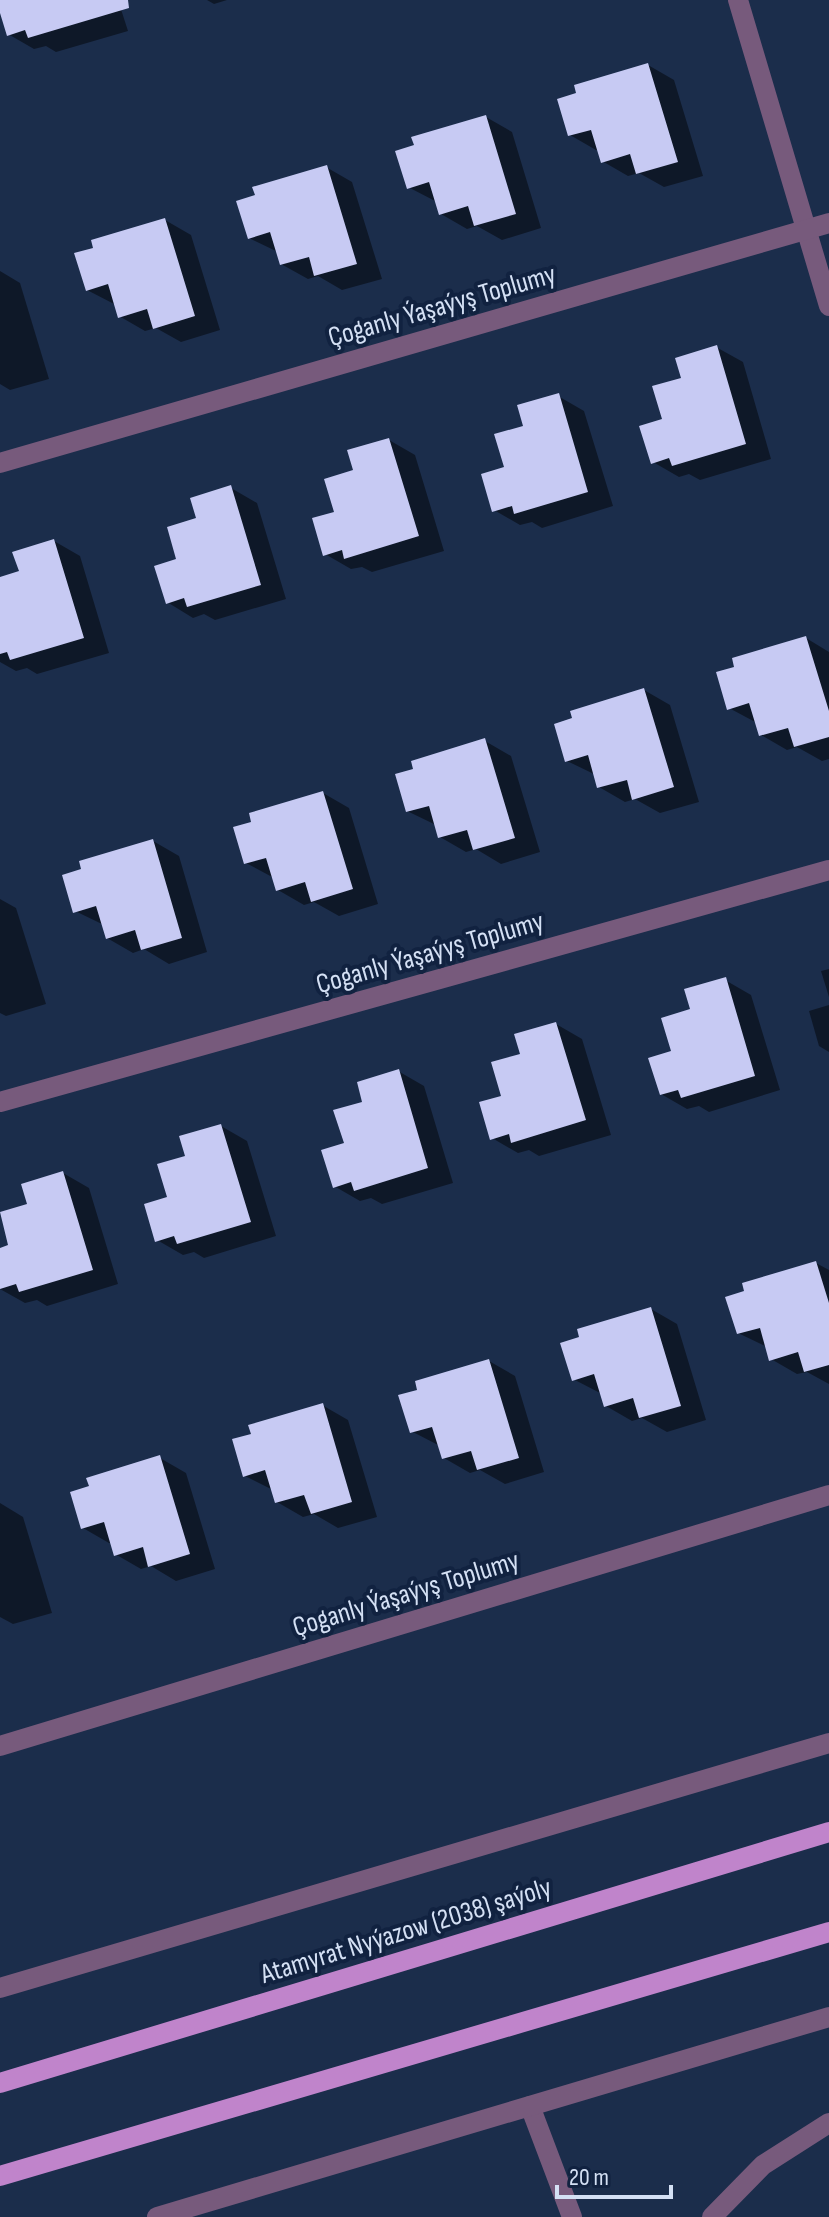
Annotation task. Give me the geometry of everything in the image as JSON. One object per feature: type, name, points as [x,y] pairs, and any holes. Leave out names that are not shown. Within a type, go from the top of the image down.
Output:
[{"type":"main road","name":"Atamyrat Nyýazow (2038) şaýoly","points":[[0,2083],[829,1832]]},
{"type":"main road","points":[[0,2176],[829,1932]]},
{"type":"street","points":[[738,0],[829,306]]},
{"type":"street","name":"Çoganly Ýaşaýyş Toplumy","points":[[0,463],[829,223]]},
{"type":"street","name":"Çoganly Ýaşaýyş Toplumy","points":[[0,1102],[829,870]]},
{"type":"street","name":"Çoganly Ýaşaýyş Toplumy","points":[[0,1746],[829,1495]]},
{"type":"street","points":[[0,1988],[829,1743]]},
{"type":"street","points":[[157,2217],[829,2017]]},
{"type":"street","points":[[530,2106],[572,2217]]},
{"type":"street","points":[[712,2217],[763,2165],[829,2123]]},
{"type":"building","points":[[0,0],[128,0],[129,8],[28,38],[25,30],[7,36],[0,13]]},
{"type":"building","points":[[648,63],[678,162],[636,174],[630,154],[601,163],[591,130],[568,136],[557,99],[576,93],[574,85]]},
{"type":"building","points":[[486,115],[516,214],[474,226],[468,206],[439,215],[429,182],[407,189],[395,151],[414,145],[411,137]]},
{"type":"building","points":[[327,165],[357,264],[314,276],[309,257],[280,265],[270,232],[248,239],[236,201],[255,195],[252,187]]},
{"type":"building","points":[[165,218],[195,316],[153,329],[147,309],[118,318],[108,284],[86,291],[74,253],[93,248],[91,240]]},
{"type":"building","points":[[717,345],[746,444],[672,466],[669,458],[651,464],[639,426],[662,419],[652,386],[681,378],[675,358]]},
{"type":"building","points":[[559,393],[588,492],[514,514],[512,506],[492,512],[481,474],[504,467],[494,434],[523,426],[517,405]]},
{"type":"building","points":[[389,438],[419,536],[344,559],[342,550],[323,556],[312,518],[334,512],[324,479],[353,470],[347,450]]},
{"type":"building","points":[[231,485],[261,585],[187,607],[184,598],[166,604],[154,566],[176,559],[167,527],[196,518],[190,498]]},
{"type":"building","points":[[54,539],[84,638],[10,660],[7,652],[0,654],[0,577],[19,571],[12,552]]},
{"type":"building","points":[[806,636],[829,711],[829,737],[794,747],[788,728],[759,736],[749,703],[727,710],[716,672],[734,667],[732,658]]},
{"type":"building","points":[[644,688],[674,787],[632,800],[627,780],[597,788],[588,755],[565,762],[554,724],[572,718],[570,711]]},
{"type":"building","points":[[485,738],[515,838],[473,850],[467,830],[438,838],[429,806],[406,812],[395,774],[413,769],[411,761]]},
{"type":"building","points":[[323,791],[353,889],[311,902],[305,882],[276,891],[266,858],[244,864],[233,827],[251,822],[249,813]]},
{"type":"building","points":[[153,839],[182,938],[141,950],[135,930],[106,939],[96,906],[73,913],[62,875],[81,869],[79,861]]},
{"type":"building","points":[[726,977],[755,1076],[681,1098],[678,1090],[660,1095],[648,1058],[671,1051],[661,1018],[690,1009],[684,989]]},
{"type":"building","points":[[556,1022],[586,1120],[511,1143],[509,1134],[490,1140],[479,1102],[501,1096],[491,1062],[520,1054],[514,1034]]},
{"type":"building","points":[[399,1069],[428,1168],[354,1191],[351,1182],[333,1188],[321,1150],[344,1143],[333,1110],[362,1102],[357,1082]]},
{"type":"building","points":[[221,1124],[251,1222],[177,1244],[174,1236],[155,1242],[144,1204],[167,1197],[157,1164],[185,1156],[179,1136]]},
{"type":"building","points":[[63,1171],[93,1270],[19,1292],[16,1284],[0,1289],[0,1248],[8,1245],[0,1212],[27,1204],[21,1184]]},
{"type":"building","points":[[816,1261],[829,1303],[829,1365],[804,1372],[798,1352],[769,1361],[760,1328],[737,1334],[725,1297],[744,1291],[742,1283]]},
{"type":"building","points":[[651,1307],[681,1406],[639,1418],[633,1398],[604,1407],[594,1374],[572,1381],[560,1343],[579,1337],[577,1329]]},
{"type":"building","points":[[489,1359],[519,1458],[477,1470],[471,1451],[442,1459],[432,1427],[410,1433],[398,1395],[417,1390],[415,1381]]},
{"type":"building","points":[[323,1403],[352,1502],[311,1514],[304,1495],[275,1503],[265,1470],[243,1477],[232,1439],[251,1434],[248,1425]]},
{"type":"building","points":[[160,1455],[190,1554],[148,1567],[143,1547],[114,1556],[104,1522],[81,1529],[70,1492],[89,1486],[86,1478]]}]
